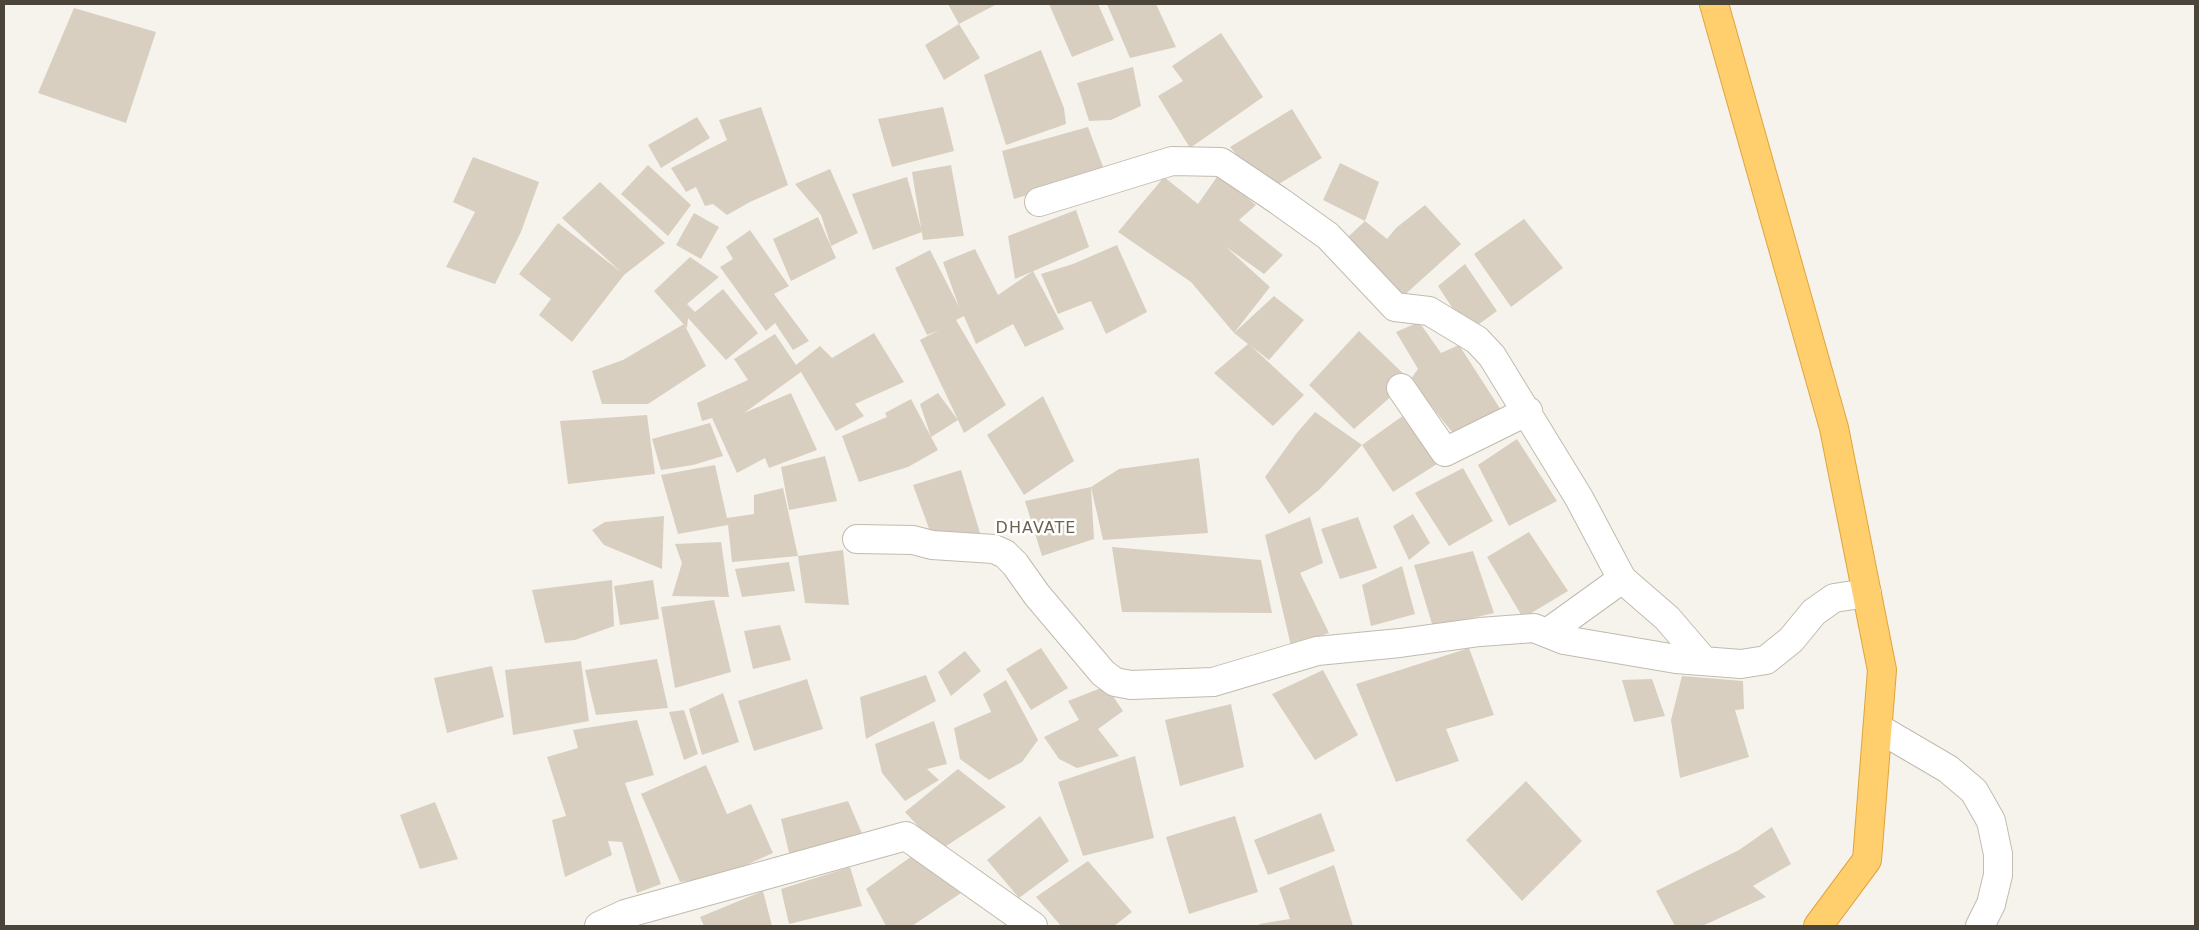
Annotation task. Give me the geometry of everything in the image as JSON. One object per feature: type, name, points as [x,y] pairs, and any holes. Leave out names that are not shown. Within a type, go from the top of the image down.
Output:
[{"type":"highway","points":[[1714,4],[1834,428],[1882,670],[1867,860],[1818,926]]},
{"type":"street","points":[[1039,202],[1172,161],[1221,162],[1328,236],[1395,307],[1429,311],[1477,340],[1492,356],[1528,411],[1580,498],[1622,579],[1667,618],[1704,661]]},
{"type":"street","points":[[1401,388],[1445,452],[1528,411]]},
{"type":"street","points":[[857,539],[912,540],[932,545],[994,549],[1005,554],[1015,564],[1036,595],[1103,673],[1115,682],[1132,685],[1213,682],[1317,650],[1534,628],[1564,640],[1676,659],[1741,664],[1766,660],[1791,640],[1814,612],[1834,598],[1867,593]]},
{"type":"street","points":[[1547,633],[1622,579]]},
{"type":"street","points":[[1878,728],[1948,769],[1974,791],[1991,821],[1998,854],[1998,875],[1991,904],[1980,926]]},
{"type":"street","points":[[598,926],[625,914],[906,836],[1033,926]]},
{"type":"building","points":[[948,4],[997,4],[959,24]]},
{"type":"building","points":[[1049,4],[1098,4],[1114,40],[1072,57]]},
{"type":"building","points":[[1107,4],[1156,4],[1176,47],[1130,58]]},
{"type":"building","points":[[74,8],[156,32],[126,123],[38,93]]},
{"type":"building","points":[[959,24],[980,58],[944,80],[925,45]]},
{"type":"building","points":[[1221,33],[1263,97],[1190,148],[1158,96],[1183,81],[1172,66]]},
{"type":"building","points":[[1041,50],[1064,108],[1066,124],[1006,145],[984,75]]},
{"type":"building","points":[[1133,67],[1141,106],[1111,120],[1089,121],[1077,83]]},
{"type":"building","points":[[761,107],[788,185],[750,202],[727,215],[713,204],[705,206],[696,187],[686,192],[671,168],[727,140],[719,120]]},
{"type":"building","points":[[943,107],[954,151],[892,167],[878,119]]},
{"type":"building","points":[[1292,109],[1322,158],[1267,191],[1230,147]]},
{"type":"building","points":[[697,117],[710,138],[661,168],[648,145]]},
{"type":"building","points":[[1088,127],[1105,172],[1014,199],[1002,151]]},
{"type":"building","points":[[473,157],[539,182],[521,232],[495,284],[446,267],[475,212],[453,202]]},
{"type":"building","points":[[1340,163],[1379,182],[1365,221],[1323,200]]},
{"type":"building","points":[[648,165],[691,205],[668,236],[621,194]]},
{"type":"building","points":[[951,165],[964,236],[923,240],[912,172]]},
{"type":"building","points":[[830,169],[858,233],[831,246],[821,215],[795,184]]},
{"type":"building","points":[[1219,174],[1256,205],[1239,220],[1283,255],[1264,274],[1226,247],[1270,287],[1234,333],[1191,282],[1118,232],[1164,177],[1198,204]]},
{"type":"building","points":[[907,177],[922,232],[873,250],[852,194]]},
{"type":"building","points":[[600,182],[665,243],[624,275],[572,342],[539,315],[551,299],[519,274],[558,223],[621,272],[562,218]]},
{"type":"building","points":[[1425,205],[1461,244],[1400,299],[1348,237],[1365,221],[1387,239],[1396,228]]},
{"type":"building","points":[[1076,210],[1089,247],[1015,279],[1008,236]]},
{"type":"building","points":[[694,213],[719,227],[701,259],[676,245]]},
{"type":"building","points":[[818,217],[836,258],[791,281],[773,239]]},
{"type":"building","points":[[1524,219],[1563,268],[1511,307],[1474,254]]},
{"type":"building","points":[[750,230],[789,286],[774,294],[809,341],[793,350],[775,323],[766,331],[720,267],[733,259],[726,247]]},
{"type":"building","points":[[1117,245],[1147,312],[1106,334],[1091,301],[1058,314],[1041,274],[1073,264]]},
{"type":"building","points":[[975,249],[998,295],[1033,271],[1064,329],[1025,347],[1013,324],[976,344],[964,316],[956,320],[1006,405],[964,433],[920,340],[939,330],[927,335],[895,268],[930,250],[959,307],[943,262]]},
{"type":"building","points":[[690,257],[719,277],[687,304],[695,312],[723,289],[758,333],[726,360],[688,318],[687,328],[654,291]]},
{"type":"building","points":[[1465,264],[1497,311],[1468,332],[1438,286]]},
{"type":"building","points":[[1274,296],[1304,320],[1269,360],[1250,345],[1304,395],[1273,426],[1214,373],[1248,344],[1234,333]]},
{"type":"building","points":[[1419,322],[1441,353],[1459,345],[1501,410],[1457,438],[1410,380],[1418,369],[1396,332]]},
{"type":"building","points":[[684,324],[706,366],[648,404],[602,404],[592,371],[623,360]]},
{"type":"building","points":[[1359,331],[1410,380],[1354,429],[1309,385]]},
{"type":"building","points":[[874,333],[904,382],[855,404],[864,416],[836,431],[801,372],[744,413],[791,393],[817,450],[769,468],[765,458],[737,473],[712,418],[702,421],[697,403],[748,380],[734,359],[775,334],[796,365],[820,346],[832,358]]},
{"type":"building","points":[[938,393],[958,420],[931,437],[920,404]]},
{"type":"building","points":[[1043,396],[1074,461],[1024,495],[987,435]]},
{"type":"building","points":[[911,399],[938,450],[908,467],[859,482],[842,436],[887,417],[885,413]]},
{"type":"building","points":[[1315,412],[1362,445],[1319,490],[1289,514],[1265,477],[1296,434]]},
{"type":"building","points":[[647,415],[655,474],[568,484],[560,421]]},
{"type":"building","points":[[1404,415],[1437,464],[1393,492],[1362,445]]},
{"type":"building","points":[[710,423],[723,456],[693,465],[661,470],[652,439]]},
{"type":"building","points":[[1517,439],[1557,501],[1509,526],[1478,465]]},
{"type":"building","points":[[825,456],[837,501],[789,510],[781,467]]},
{"type":"building","points":[[1199,458],[1208,533],[1103,540],[1091,487],[1119,469]]},
{"type":"building","points":[[715,465],[727,518],[754,514],[754,495],[783,488],[798,556],[732,562],[728,525],[678,534],[661,475]]},
{"type":"building","points":[[1463,468],[1493,521],[1449,546],[1415,493]]},
{"type":"building","points":[[961,470],[980,533],[934,542],[913,485]]},
{"type":"building","points":[[1091,487],[1094,539],[1042,556],[1025,501]]},
{"type":"building","points":[[1413,514],[1430,543],[1409,560],[1393,526]]},
{"type":"building","points":[[664,516],[662,569],[604,545],[592,530],[605,522]]},
{"type":"building","points":[[1310,517],[1323,563],[1300,573],[1329,633],[1291,646],[1265,535]]},
{"type":"building","points":[[1358,517],[1377,568],[1340,579],[1321,529]]},
{"type":"building","points":[[1529,532],[1568,591],[1523,618],[1487,557]]},
{"type":"building","points":[[721,542],[729,597],[672,596],[682,563],[675,544]]},
{"type":"building","points":[[1112,547],[1261,560],[1272,613],[1122,612]]},
{"type":"building","points":[[843,550],[849,605],[805,603],[798,556]]},
{"type":"building","points":[[1473,551],[1494,613],[1433,627],[1414,565]]},
{"type":"building","points":[[789,562],[795,591],[742,597],[735,569]]},
{"type":"building","points":[[1402,566],[1415,614],[1371,626],[1362,585]]},
{"type":"building","points":[[612,580],[614,626],[575,640],[545,643],[532,590]]},
{"type":"building","points":[[653,580],[659,619],[620,625],[614,586]]},
{"type":"building","points":[[714,600],[731,672],[675,688],[661,607]]},
{"type":"building","points":[[780,625],[791,660],[753,669],[744,631]]},
{"type":"building","points":[[1041,648],[1068,688],[1031,710],[1006,669]]},
{"type":"building","points":[[1469,648],[1494,715],[1446,729],[1459,761],[1396,782],[1356,684]]},
{"type":"building","points":[[965,651],[981,671],[951,696],[938,672]]},
{"type":"building","points":[[657,659],[668,708],[596,715],[585,670]]},
{"type":"building","points":[[581,661],[589,721],[513,735],[505,670]]},
{"type":"building","points":[[492,666],[504,717],[447,733],[434,678]]},
{"type":"building","points":[[1323,670],[1358,735],[1315,760],[1272,694]]},
{"type":"building","points":[[926,675],[936,701],[866,739],[860,697]]},
{"type":"building","points":[[1682,676],[1743,681],[1744,709],[1735,710],[1749,757],[1680,778],[1671,720]]},
{"type":"building","points":[[807,679],[823,729],[754,751],[738,701]]},
{"type":"building","points":[[1652,679],[1665,716],[1634,722],[1622,680]]},
{"type":"building","points":[[1006,680],[1038,740],[1022,762],[989,780],[960,759],[954,728],[991,712],[983,694]]},
{"type":"building","points":[[1106,686],[1123,711],[1098,729],[1119,756],[1077,768],[1059,759],[1044,737],[1079,720],[1068,701]]},
{"type":"building","points":[[723,693],[739,742],[702,755],[689,709]]},
{"type":"building","points":[[1231,704],[1244,767],[1180,786],[1165,720]]},
{"type":"building","points":[[684,710],[698,754],[684,760],[669,712]]},
{"type":"building","points":[[637,720],[654,775],[625,783],[661,884],[637,893],[622,842],[608,841],[612,855],[565,877],[552,820],[566,816],[547,757],[578,748],[573,730]]},
{"type":"building","points":[[934,721],[947,764],[927,769],[939,780],[905,801],[882,773],[875,744]]},
{"type":"building","points":[[1135,756],[1154,838],[1083,856],[1058,782]]},
{"type":"building","points":[[706,765],[727,814],[751,804],[773,853],[719,877],[680,882],[641,794]]},
{"type":"building","points":[[958,769],[1006,807],[940,850],[905,812]]},
{"type":"building","points":[[1526,781],[1582,841],[1522,901],[1466,840]]},
{"type":"building","points":[[848,801],[864,838],[790,857],[781,819]]},
{"type":"building","points":[[435,802],[458,859],[420,869],[400,815]]},
{"type":"building","points":[[1321,813],[1335,851],[1268,875],[1254,840]]},
{"type":"building","points":[[1040,816],[1069,861],[1019,898],[987,860]]},
{"type":"building","points":[[1235,816],[1258,892],[1189,914],[1166,837]]},
{"type":"building","points":[[1772,827],[1791,864],[1753,886],[1766,897],[1702,926],[1675,926],[1656,891],[1739,850]]},
{"type":"building","points":[[912,856],[961,893],[912,926],[886,926],[866,889]]},
{"type":"building","points":[[1088,861],[1132,912],[1114,926],[1061,926],[1036,897]]},
{"type":"building","points":[[1334,865],[1353,926],[1260,926],[1259,924],[1290,919],[1279,888]]},
{"type":"building","points":[[850,867],[862,906],[789,924],[781,889]]},
{"type":"building","points":[[763,891],[772,926],[704,926],[700,917]]},
{"type":"district","name":"DHAVATE","points":[[1036,529]]}]
